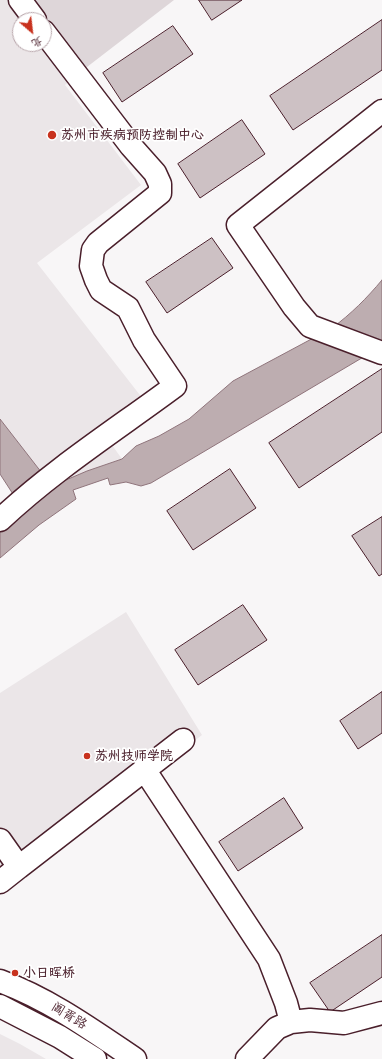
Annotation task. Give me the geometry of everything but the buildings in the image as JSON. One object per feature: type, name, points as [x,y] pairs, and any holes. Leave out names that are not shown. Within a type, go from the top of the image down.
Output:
[{"type":"street","points":[[20,0],[29,12]]},
{"type":"street","points":[[0,520],[17,504],[49,479],[175,386],[144,340],[128,308],[101,290],[91,266],[93,250],[98,243],[160,193],[160,184],[155,173],[131,146],[52,42]]},
{"type":"street","points":[[382,112],[238,225],[294,307],[310,326],[382,353]]},
{"type":"street","points":[[0,882],[183,740]]},
{"type":"street","points":[[144,769],[269,959],[286,1002],[291,1022]]},
{"type":"street","points":[[0,840],[19,867]]},
{"type":"street","name":"阊胥路","points":[[0,981],[32,995],[77,1019],[135,1059]]},
{"type":"street","name":"阊胥路","points":[[0,1006],[60,1037],[94,1059]]},
{"type":"street","points":[[247,1059],[277,1028],[291,1022],[310,1020],[344,1023],[382,1013]]},
{"type":"shaded area","points":[[0,0],[13,0],[23,12],[12,12],[12,52],[51,52],[74,77],[65,85],[141,185],[37,263],[143,399],[102,431],[122,459],[87,471],[52,486],[0,419]]},
{"type":"shaded area","points":[[13,0],[174,0],[74,77],[52,49],[52,12],[23,12]]},
{"type":"shaded area","points":[[382,280],[382,346],[151,483],[141,486],[126,482],[110,485],[108,478],[73,490],[76,499],[39,525],[0,558],[0,530],[22,508],[0,474],[0,419],[52,486],[87,471],[122,459],[136,446],[159,436],[189,419],[233,381],[332,328],[358,306]]},
{"type":"shaded area","name":"苏州技师学院","points":[[126,612],[202,735],[0,889],[0,693]]},
{"type":"shaded area","points":[[0,1034],[20,1044],[46,1059],[0,1059]]},
{"type":"place","name":"苏州市疾病预防控制中心","points":[[52,135]]},
{"type":"place","name":"苏州技师学院","points":[[87,756]]},
{"type":"place","name":"小日晖桥","points":[[15,973]]}]
